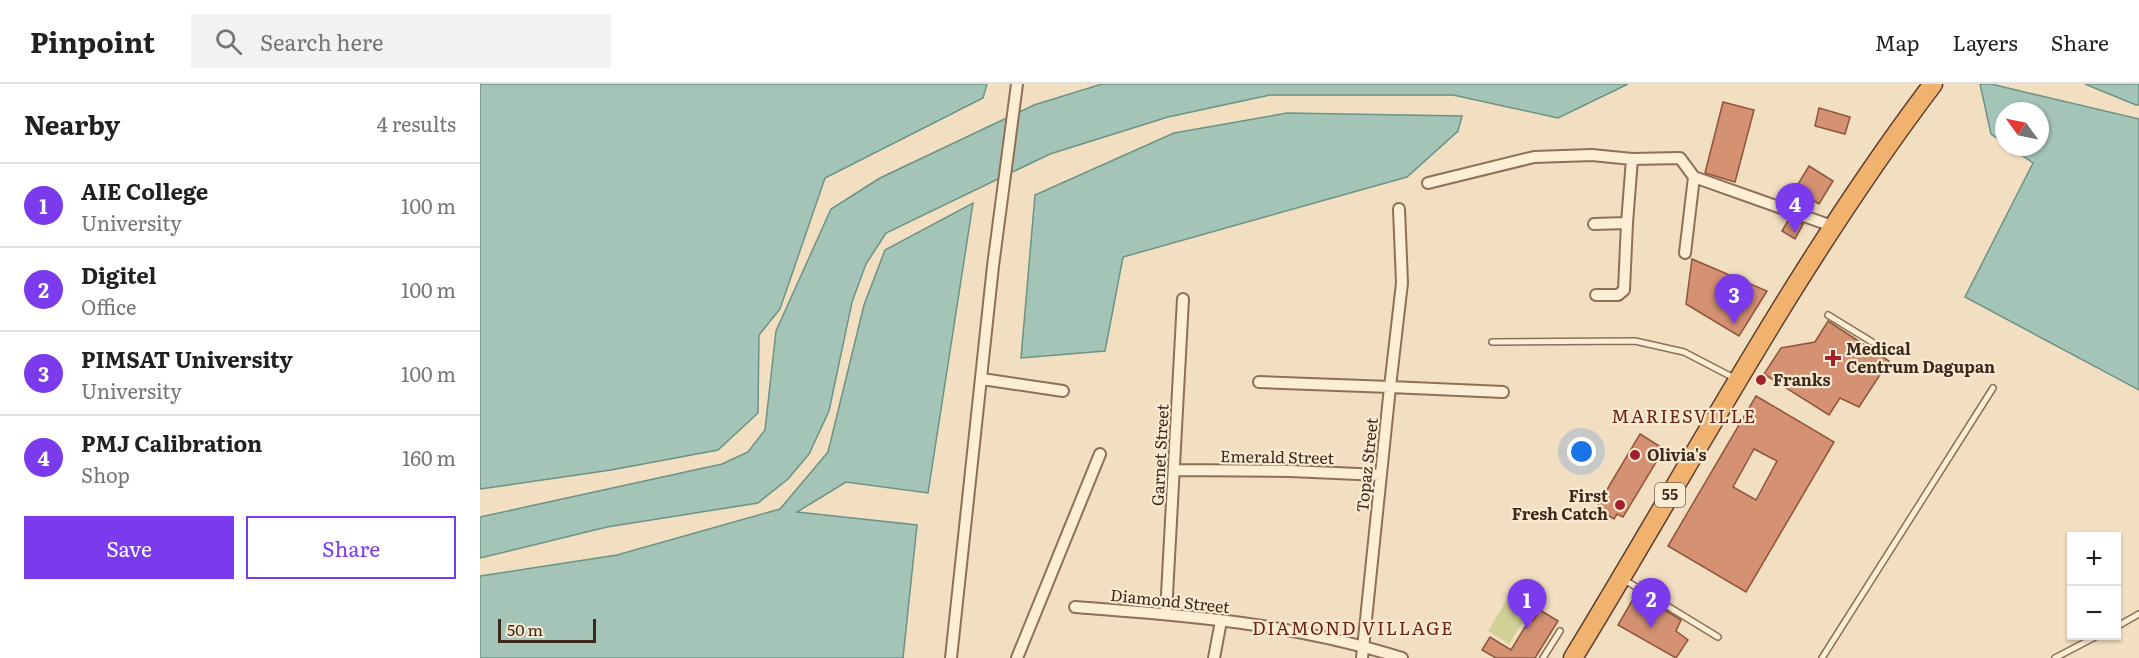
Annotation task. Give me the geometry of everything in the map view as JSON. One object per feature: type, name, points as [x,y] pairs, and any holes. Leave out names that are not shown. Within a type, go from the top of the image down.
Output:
[{"type":"highway","name":"55","points":[[1573,658],[1737,380],[1832,226],[1875,160],[1933,84]]},
{"type":"street","points":[[951,658],[1001,199],[1017,84]]},
{"type":"street","points":[[1428,183],[1534,157],[1592,155],[1632,159],[1680,158],[1694,177],[1832,226]]},
{"type":"street","points":[[1596,295],[1618,296],[1624,290],[1632,159]]},
{"type":"street","points":[[1685,253],[1694,177]]},
{"type":"street","name":"Topaz Street","points":[[1362,658],[1402,283],[1399,209]]},
{"type":"street","points":[[1594,224],[1627,224]]},
{"type":"street","name":"Garnet Street","points":[[1166,613],[1183,299]]},
{"type":"street","points":[[982,379],[1063,390]]},
{"type":"street","points":[[1259,382],[1503,392]]},
{"type":"street","points":[[1017,658],[1100,454]]},
{"type":"street","name":"Emerald Street","points":[[1174,470],[1290,471],[1381,475]]},
{"type":"street","name":"Diamond Street","points":[[1075,607],[1166,613],[1294,631],[1363,646],[1402,658]]},
{"type":"street","points":[[1214,658],[1221,621]]},
{"type":"lane","points":[[1828,315],[1872,342]]},
{"type":"lane","points":[[1491,342],[1635,340],[1683,352],[1737,380]]},
{"type":"lane","points":[[1822,658],[1993,388]]},
{"type":"lane","points":[[1622,578],[1718,637]]},
{"type":"lane","points":[[2121,624],[2139,614]]},
{"type":"lane","points":[[1543,658],[1560,631]]},
{"type":"lane","points":[[2055,658],[2089,640]]},
{"type":"green space","points":[[1517,583],[1539,596],[1509,644],[1488,631]]},
{"type":"shaded area","points":[[480,84],[987,84],[983,98],[825,178],[780,309],[759,335],[758,413],[718,450],[611,470],[480,489]]},
{"type":"shaded area","points":[[1102,84],[1628,84],[1558,118],[1453,95],[1270,95],[1168,117],[1050,154],[886,233],[866,264],[852,302],[829,411],[809,454],[788,479],[758,503],[607,527],[480,558],[480,517],[722,464],[748,452],[765,430],[776,331],[831,209],[880,178],[1034,105]]},
{"type":"shaded area","points":[[1980,84],[1991,84],[2139,119],[2139,390],[1965,297],[2033,163],[2023,156],[2049,156],[2049,102],[1995,102],[1995,137],[1991,134]]},
{"type":"shaded area","points":[[2085,84],[2139,84],[2139,105],[2136,105]]},
{"type":"shaded area","points":[[1287,113],[1462,116],[1458,131],[1407,177],[1123,257],[1105,351],[1021,358],[1035,195],[1174,133]]},
{"type":"shaded area","points":[[973,203],[928,493],[846,482],[797,512],[917,525],[903,658],[480,658],[480,576],[617,555],[780,509],[828,452],[864,305],[885,250]]},
{"type":"building","points":[[1723,102],[1754,110],[1735,182],[1705,173]]},
{"type":"building","points":[[1819,108],[1850,117],[1845,134],[1815,126]]},
{"type":"building","points":[[1809,166],[1833,181],[1819,204],[1795,189]]},
{"type":"building","points":[[1789,219],[1803,224],[1795,239],[1782,231]]},
{"type":"building","points":[[1692,259],[1767,291],[1739,336],[1686,304]]},
{"type":"building","name":"Medical Centrum Dagupan","points":[[1828,321],[1889,361],[1859,407],[1840,398],[1829,415],[1764,374],[1781,348],[1815,342]]},
{"type":"building","points":[[1756,396],[1834,442],[1746,592],[1668,546]],"holes":[[[1754,449],[1777,461],[1756,500],[1733,487]]]},
{"type":"building","points":[[1640,434],[1664,449],[1623,517],[1617,514],[1614,519],[1596,508]]},
{"type":"building","points":[[1645,598],[1681,620],[1676,631],[1688,640],[1676,658],[1618,625],[1632,601]]},
{"type":"building","points":[[1540,610],[1558,621],[1535,658],[1496,658],[1482,650],[1490,637],[1511,650],[1530,619],[1533,621]]},
{"type":"place","name":"PMJ Calibration","points":[[1795,233]]},
{"type":"place","name":"PIMSAT University","points":[[1734,324]]},
{"type":"place","name":"Medical Centrum Dagupan","points":[[1833,358]]},
{"type":"place","name":"Franks","points":[[1761,380]]},
{"type":"place","name":"Olivia's","points":[[1635,455]]},
{"type":"place","name":"First Fresh Catch","points":[[1620,505]]},
{"type":"place","name":"Digitel","points":[[1651,628]]},
{"type":"place","name":"AIE College","points":[[1527,629]]},
{"type":"district","name":"MARIESVILLE","points":[[1684,417]]},
{"type":"district","name":"DIAMOND VILLAGE","points":[[1353,629]]}]
